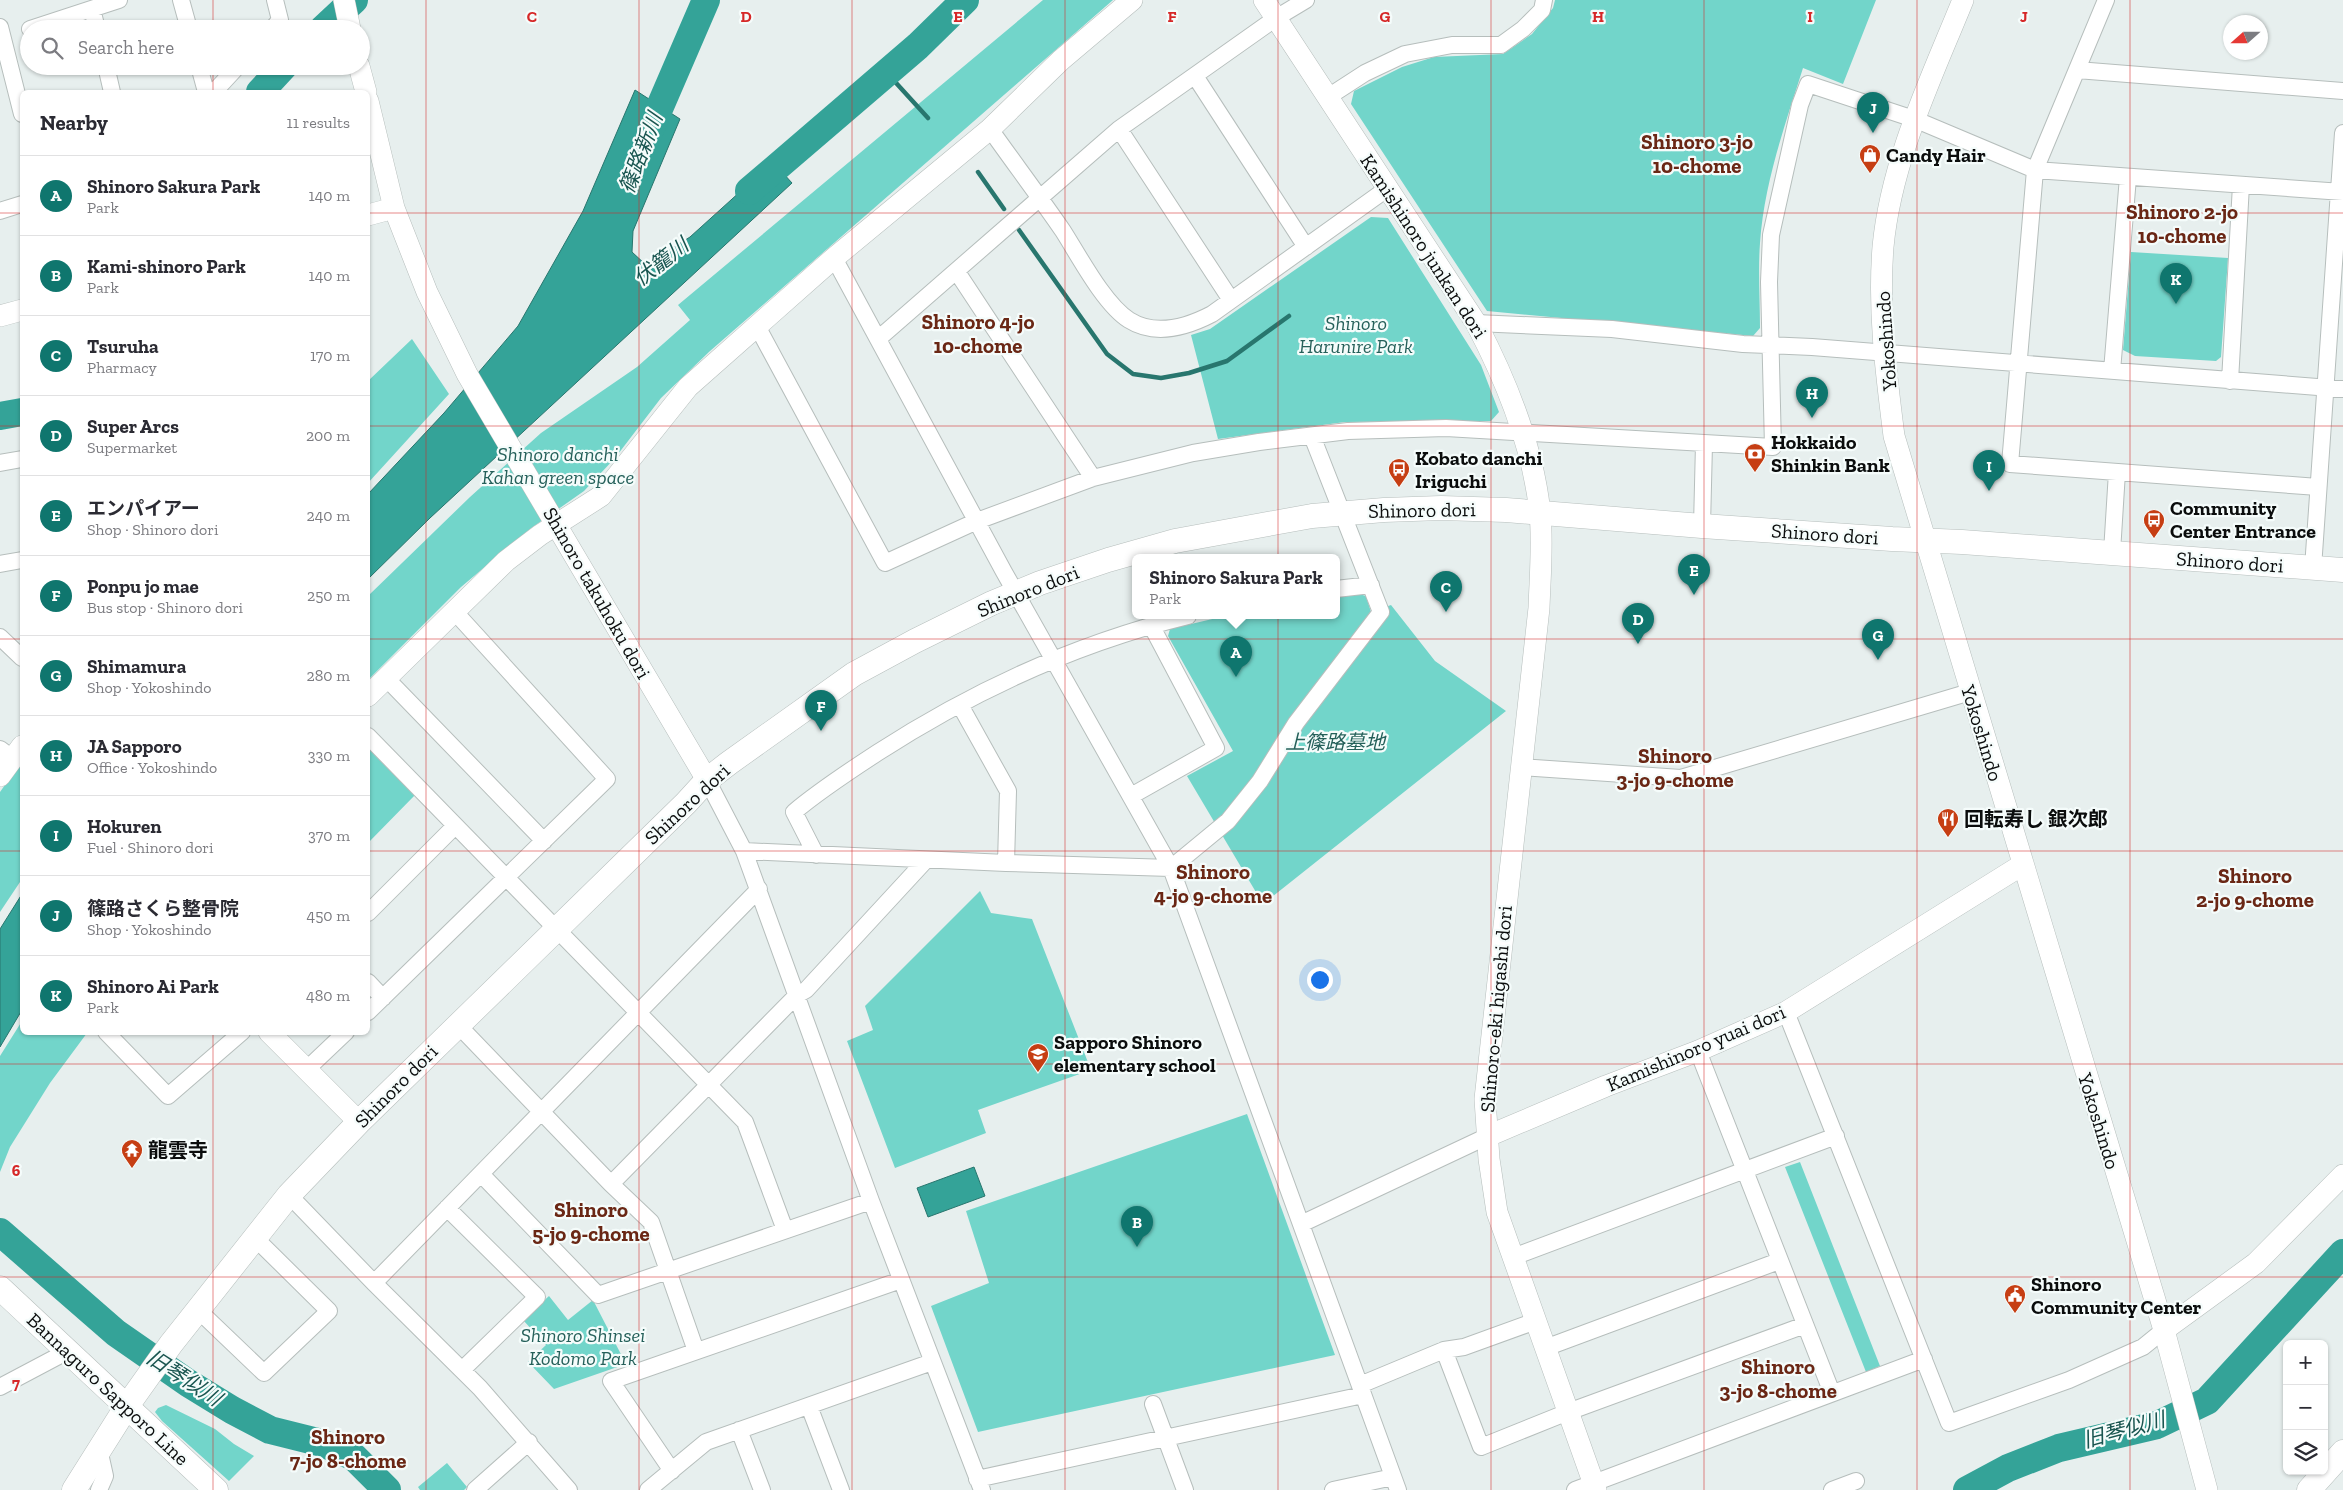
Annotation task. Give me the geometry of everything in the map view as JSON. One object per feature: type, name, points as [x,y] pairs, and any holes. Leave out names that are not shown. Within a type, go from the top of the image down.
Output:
[{"type":"main road","name":"Shinoro dori","points":[[74,1490],[127,1406],[168,1348],[289,1195],[359,1122],[686,803],[707,780],[854,674],[915,641],[1017,592],[1108,560],[1174,541],[1245,527],[1344,513],[1441,508],[1540,512],[1702,526],[2112,552],[2343,570]]},
{"type":"main road","name":"Bannaguro Sapporo Line","points":[[0,1288],[216,1490]]},
{"type":"main road","points":[[2309,1490],[2343,1452]]},
{"type":"street","points":[[57,20],[119,0]]},
{"type":"street","points":[[181,0],[187,20]]},
{"type":"street","points":[[275,0],[280,20]]},
{"type":"street","points":[[344,0],[348,20]]},
{"type":"street","points":[[370,694],[506,561],[557,524],[601,496],[688,387],[834,258],[990,129],[1060,60],[1132,0]]},
{"type":"street","name":"Kamishinoro junkan dori","points":[[1264,0],[1476,323],[1498,366],[1523,434],[1540,512]]},
{"type":"street","points":[[878,339],[1120,130],[1276,18],[1306,0]]},
{"type":"street","points":[[1328,97],[1365,73],[1405,54],[1452,45],[1501,45],[1523,29],[1542,10],[1544,0]]},
{"type":"street","name":"Yokoshindo","points":[[1964,0],[1914,119],[1894,190],[1883,246],[1881,300],[1884,353],[1894,436],[2164,1330],[2207,1490]]},
{"type":"street","points":[[2106,0],[2035,170],[2010,464],[2318,487]]},
{"type":"street","points":[[92,9],[95,20]]},
{"type":"street","points":[[20,31],[1,34],[20,106]]},
{"type":"street","points":[[2077,70],[2343,90]]},
{"type":"street","points":[[108,75],[112,90]]},
{"type":"street","points":[[201,75],[205,90]]},
{"type":"street","points":[[216,90],[230,75]]},
{"type":"street","points":[[361,75],[365,90]]},
{"type":"street","points":[[1195,76],[1306,247]]},
{"type":"street","points":[[757,326],[885,563],[977,521],[1093,478],[1193,454],[1348,431],[1446,428],[1773,448],[1771,235],[1800,104],[1808,84],[1914,119],[2035,170],[2341,192]]},
{"type":"street","name":"Shinoro takuhoku dori","points":[[370,118],[394,208],[427,292],[467,374],[535,486],[707,780]]},
{"type":"street","points":[[990,129],[1041,198],[1110,302],[1129,320],[1150,327],[1171,329],[1191,325],[1231,300],[1388,188]]},
{"type":"street","points":[[1120,130],[1231,300]]},
{"type":"street","points":[[2313,568],[2324,388],[2341,192],[2343,133]]},
{"type":"street","points":[[2112,371],[2128,177]]},
{"type":"street","points":[[2230,380],[2242,185]]},
{"type":"street","points":[[0,210],[20,205]]},
{"type":"street","points":[[370,214],[394,208]]},
{"type":"street","points":[[834,258],[977,521],[1171,868],[1396,1483],[1333,1490]]},
{"type":"street","points":[[957,272],[1093,478]]},
{"type":"street","points":[[0,316],[20,311]]},
{"type":"street","points":[[1476,323],[1612,329],[1771,345],[2343,389]]},
{"type":"street","points":[[744,851],[926,860],[1171,868],[1228,821],[1260,780],[1296,724],[1381,612],[1344,513],[1312,436]]},
{"type":"street","points":[[1702,526],[1704,444]]},
{"type":"street","points":[[0,463],[20,459]]},
{"type":"street","points":[[2112,552],[2117,472]]},
{"type":"street","name":"Shinoro-eki higashi dori","points":[[1540,512],[1539,608],[1520,767],[1485,1100],[1497,1212],[1568,1412],[1588,1488]]},
{"type":"street","points":[[0,564],[20,560]]},
{"type":"street","points":[[1340,589],[1371,585]]},
{"type":"street","points":[[370,1010],[607,779],[454,611]]},
{"type":"street","points":[[816,855],[794,812],[820,790],[924,723],[1054,658],[1151,625],[1176,619]]},
{"type":"street","points":[[1131,796],[1216,748],[1151,625]]},
{"type":"street","points":[[0,637],[20,656]]},
{"type":"street","points":[[386,678],[544,841]]},
{"type":"street","points":[[1520,767],[1681,778],[1970,692]]},
{"type":"street","points":[[960,705],[1008,791],[1006,863]]},
{"type":"street","points":[[370,738],[745,1122],[785,1230]]},
{"type":"street","points":[[0,776],[12,751]]},
{"type":"street","points":[[707,780],[744,851],[759,889],[871,1201],[979,1484],[1361,1390],[1444,1350],[1464,1347],[1536,1322]]},
{"type":"street","points":[[370,911],[455,826]]},
{"type":"street","points":[[611,1184],[797,995],[806,990],[926,860]]},
{"type":"street","name":"Kamishinoro yuai dori","points":[[1488,1136],[1606,1086],[1698,1052],[1786,1012],[2022,865]]},
{"type":"street","points":[[374,1283],[759,889]]},
{"type":"street","points":[[370,984],[383,998]]},
{"type":"street","points":[[1786,1012],[1949,1423],[2069,1380],[2143,1346],[2256,1264],[2343,1175]]},
{"type":"street","points":[[458,1025],[611,1184],[651,1222],[696,1351]]},
{"type":"street","points":[[109,1035],[168,1096],[239,1035]]},
{"type":"street","points":[[272,1035],[359,1122]]},
{"type":"street","points":[[308,1069],[343,1035]]},
{"type":"street","points":[[1698,1052],[1778,1260],[1832,1393]]},
{"type":"street","points":[[1301,1224],[1488,1136]]},
{"type":"street","points":[[1513,1257],[1836,1136]]},
{"type":"street","points":[[481,1174],[598,1294],[871,1201]]},
{"type":"street","points":[[289,1195],[462,1370],[529,1442],[569,1490]]},
{"type":"street","points":[[448,1208],[537,1297],[462,1370]]},
{"type":"street","points":[[197,1310],[264,1374],[329,1311],[255,1238]]},
{"type":"street","points":[[1545,1348],[1778,1260]]},
{"type":"street","points":[[672,1471],[611,1381],[901,1280]]},
{"type":"street","points":[[1444,1350],[1481,1447],[1568,1412],[1805,1325]]},
{"type":"street","points":[[0,1387],[68,1351]]},
{"type":"street","points":[[1588,1488],[1924,1359]]},
{"type":"street","points":[[648,1490],[706,1442],[932,1362]]},
{"type":"street","points":[[1153,1404],[1185,1490]]},
{"type":"street","points":[[809,1406],[841,1490]]},
{"type":"street","points":[[740,1430],[762,1490]]},
{"type":"street","points":[[475,1490],[529,1442]]},
{"type":"street","points":[[99,1449],[105,1476],[99,1490]]},
{"type":"street","points":[[1832,1490],[1856,1481]]},
{"type":"green space","name":"Shinoro danchi Kahan green space","points":[[1043,0],[1113,0],[710,351],[661,398],[615,458],[584,491],[530,529],[461,587],[370,678],[370,594],[470,497],[541,433],[637,367],[690,320],[678,305]]},
{"type":"green space","points":[[1555,0],[1876,0],[1843,84],[1803,68],[1776,154],[1766,198],[1759,254],[1760,328],[1753,336],[1487,311],[1351,104],[1354,91],[1402,67],[1434,57],[1503,54],[1532,34],[1553,8]]},
{"type":"green space","name":"Shinoro Harunire Park","points":[[1371,217],[1388,218],[1481,365],[1499,412],[1491,421],[1345,422],[1218,439],[1191,335],[1210,329]]},
{"type":"green space","points":[[2131,252],[2228,258],[2221,357],[2216,361],[2135,356],[2123,350]]},
{"type":"green space","name":"Shinoro danchi Kahan green space","points":[[412,339],[449,394],[370,481],[370,379]]},
{"type":"green space","name":"上篠路墓地","points":[[1359,594],[1366,596],[1371,612],[1391,605],[1435,661],[1506,711],[1263,904],[1187,776],[1233,751],[1168,636],[1170,629],[1212,619],[1340,619],[1340,596]]},
{"type":"green space","points":[[370,750],[415,795],[370,841]]},
{"type":"green space","points":[[20,764],[20,882],[0,912],[0,792]]},
{"type":"green space","points":[[980,891],[991,913],[1032,919],[1091,1070],[978,1110],[986,1133],[895,1168],[847,1041],[873,1030],[865,1006]]},
{"type":"green space","points":[[20,1024],[20,1035],[86,1035],[50,1083],[10,1147],[0,1172],[0,1056]]},
{"type":"green space","points":[[1247,1114],[1335,1355],[978,1432],[931,1306],[989,1283],[966,1211]]},
{"type":"green space","points":[[1800,1162],[1880,1366],[1866,1372],[1785,1167]]},
{"type":"green space","name":"Shinoro Shinsei Kodomo Park","points":[[549,1296],[568,1320],[593,1300],[626,1364],[554,1389],[528,1362],[546,1345],[523,1320]]},
{"type":"green space","points":[[166,1405],[215,1429],[234,1444],[254,1456],[229,1481],[162,1421],[155,1412],[158,1408]]},
{"type":"green space","points":[[447,1463],[467,1487],[464,1490],[420,1490],[418,1487]]},
{"type":"water","points":[[635,90],[680,119],[633,231],[632,252],[646,265],[690,237],[773,162],[792,183],[430,518],[370,577],[370,492],[444,413],[518,326],[583,211]]},
{"type":"water","points":[[20,897],[20,1013],[0,1047],[0,929]]},
{"type":"water","points":[[974,1167],[985,1196],[928,1217],[917,1188]]},
{"type":"waterway","points":[[333,20],[354,0]]},
{"type":"waterway","name":"篠路新川","points":[[646,139],[706,0]]},
{"type":"waterway","name":"伏籠川","points":[[749,191],[918,46],[965,0]]},
{"type":"waterway","points":[[887,73],[928,118]]},
{"type":"waterway","points":[[262,90],[276,75]]},
{"type":"waterway","points":[[978,172],[1004,209]]},
{"type":"waterway","points":[[1019,230],[1107,354],[1133,374],[1161,378],[1189,373],[1227,361],[1289,316]]},
{"type":"waterway","points":[[0,416],[20,412]]},
{"type":"waterway","name":"旧琴似川","points":[[0,1232],[116,1333],[188,1383],[232,1410],[270,1430],[322,1443],[354,1457],[387,1490]]},
{"type":"waterway","name":"旧琴似川","points":[[1967,1490],[2008,1468],[2059,1448],[2157,1425],[2207,1401],[2343,1253]]},
{"type":"place","name":"篠路さくら整骨院","points":[[1873,133]]},
{"type":"place","name":"Candy Hair","points":[[1870,174]]},
{"type":"place","name":"Shinoro Ai Park","points":[[2176,304]]},
{"type":"place","name":"JA Sapporo","points":[[1812,418]]},
{"type":"place","name":"Hokkaido Shinkin Bank","points":[[1755,473]]},
{"type":"place","name":"Kobato danchi Iriguchi","points":[[1399,488]]},
{"type":"place","name":"Hokuren","points":[[1989,491]]},
{"type":"place","name":"Community Center Entrance","points":[[2154,539]]},
{"type":"place","name":"エンパイアー","points":[[1694,595]]},
{"type":"place","name":"Tsuruha","points":[[1446,612]]},
{"type":"place","name":"Super Arcs","points":[[1638,644]]},
{"type":"place","name":"Shimamura","points":[[1878,660]]},
{"type":"place","name":"Shinoro Sakura Park","points":[[1236,677]]},
{"type":"place","name":"Ponpu jo mae","points":[[821,731]]},
{"type":"place","name":"回転寿し 銀次郎","points":[[1948,838]]},
{"type":"place","name":"Sapporo Shinoro elementary school","points":[[1038,1073]]},
{"type":"place","name":"龍雲寺","points":[[132,1169]]},
{"type":"place","name":"Kami-shinoro Park","points":[[1137,1247]]},
{"type":"place","name":"Shinoro Community Center","points":[[2015,1314]]},
{"type":"district","name":"Shinoro 3-jo 10-chome","points":[[1697,154]]},
{"type":"district","name":"Shinoro 2-jo 10-chome","points":[[2182,224]]},
{"type":"district","name":"Shinoro 4-jo 10-chome","points":[[978,334]]},
{"type":"district","name":"Shinoro 3-jo 9-chome","points":[[1675,768]]},
{"type":"district","name":"Shinoro 4-jo 9-chome","points":[[1213,884]]},
{"type":"district","name":"Shinoro 2-jo 9-chome","points":[[2255,888]]},
{"type":"district","name":"Shinoro 5-jo 9-chome","points":[[591,1222]]},
{"type":"district","name":"Shinoro 3-jo 8-chome","points":[[1778,1379]]},
{"type":"district","name":"Shinoro 7-jo 8-chome","points":[[348,1449]]}]
